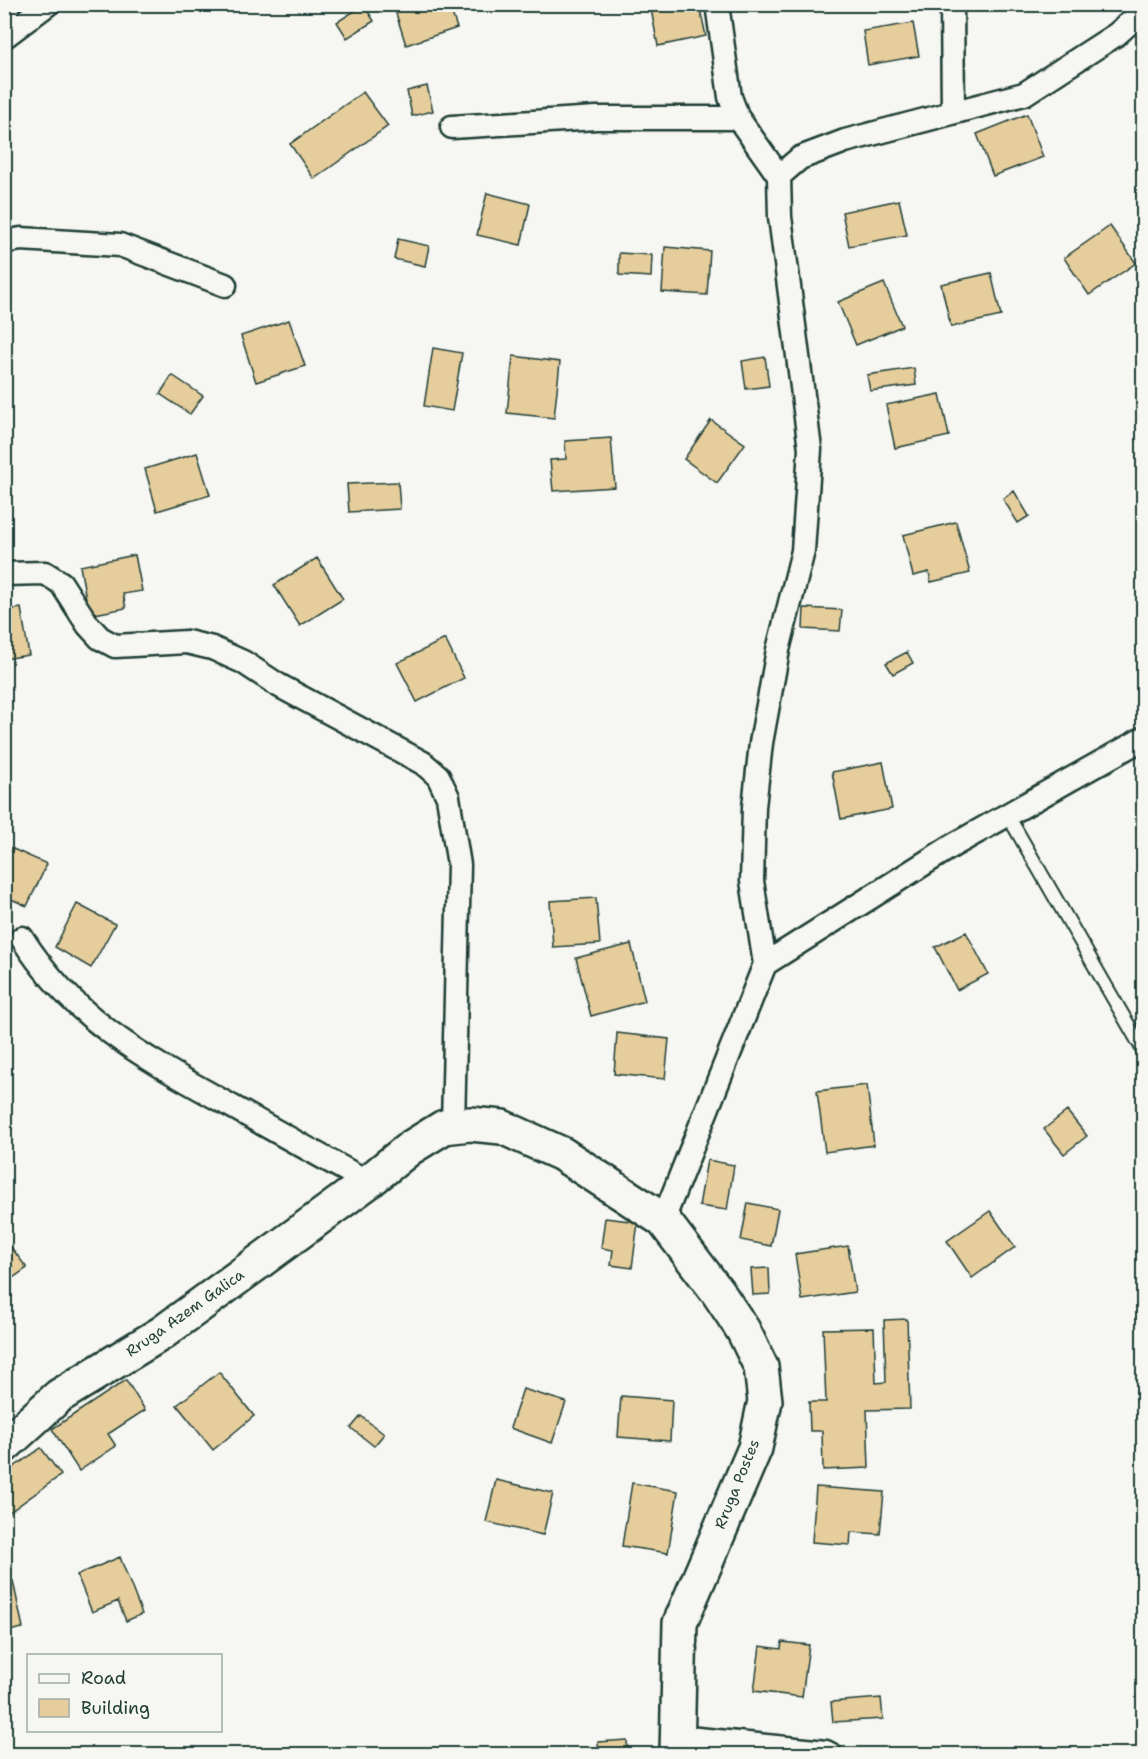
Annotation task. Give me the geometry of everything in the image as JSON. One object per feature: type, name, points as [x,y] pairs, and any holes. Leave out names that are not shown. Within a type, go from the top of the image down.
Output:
[{"type":"street","points":[[4,18],[8,4]]},
{"type":"street","points":[[4,37],[48,4]]},
{"type":"street","points":[[663,1220],[765,964],[753,881],[754,807],[760,743],[802,551],[810,449],[780,217],[779,176],[738,118],[730,97],[717,4]]},
{"type":"street","points":[[952,4],[953,111]]},
{"type":"street","points":[[779,176],[800,158],[827,147],[953,111],[1024,94],[1117,34],[1143,10]]},
{"type":"street","points":[[452,127],[596,118],[738,118]]},
{"type":"street","points":[[4,242],[21,239],[120,245],[225,285]]},
{"type":"street","points":[[4,574],[45,573],[61,583],[88,625],[100,638],[115,646],[187,642],[212,648],[243,662],[278,685],[423,762],[438,776],[448,797],[459,866],[453,1126]]},
{"type":"street","points":[[765,964],[1007,814],[1143,738]]},
{"type":"street","points":[[22,938],[40,967],[58,988],[98,1026],[143,1057],[368,1182]]},
{"type":"street","name":"Rruga Azem Galica","points":[[4,1446],[59,1396],[162,1333],[368,1182],[410,1148],[444,1127],[470,1124],[502,1127],[562,1154],[663,1220]]},
{"type":"street","name":"Rruga Postes","points":[[663,1220],[717,1291],[743,1330],[761,1367],[765,1401],[755,1448],[680,1623],[677,1746],[826,1752],[830,1755]]},
{"type":"lane","points":[[1007,814],[1143,1052]]},
{"type":"building","points":[[393,4],[449,4],[457,28],[406,45]]},
{"type":"building","points":[[650,4],[699,4],[706,36],[658,46]]},
{"type":"building","points":[[364,5],[374,21],[347,38],[337,22]]},
{"type":"building","points":[[913,23],[919,56],[868,65],[863,31]]},
{"type":"building","points":[[427,86],[433,111],[412,116],[407,91]]},
{"type":"building","points":[[363,92],[388,126],[314,179],[290,144]]},
{"type":"building","points":[[1027,114],[1043,157],[993,176],[977,134]]},
{"type":"building","points":[[487,193],[530,204],[521,245],[477,235]]},
{"type":"building","points":[[899,200],[907,235],[849,246],[842,212]]},
{"type":"building","points":[[1110,226],[1136,263],[1089,295],[1064,258]]},
{"type":"building","points":[[398,239],[429,246],[425,266],[394,259]]},
{"type":"building","points":[[665,247],[710,251],[707,295],[662,292]]},
{"type":"building","points":[[619,253],[652,255],[651,277],[619,275]]},
{"type":"building","points":[[991,273],[1001,316],[951,327],[941,284]]},
{"type":"building","points":[[884,283],[902,326],[856,345],[838,302]]},
{"type":"building","points":[[289,320],[305,366],[256,382],[241,336]]},
{"type":"building","points":[[433,348],[462,353],[452,411],[424,406]]},
{"type":"building","points":[[513,356],[560,362],[554,418],[507,413]]},
{"type":"building","points":[[765,357],[769,386],[746,389],[742,361]]},
{"type":"building","points":[[914,368],[916,385],[870,391],[867,375]]},
{"type":"building","points":[[172,375],[203,396],[190,414],[160,394]]},
{"type":"building","points":[[940,394],[949,436],[895,448],[886,405]]},
{"type":"building","points":[[711,420],[745,444],[717,483],[684,459]]},
{"type":"building","points":[[611,438],[615,487],[553,491],[550,460],[566,459],[565,441]]},
{"type":"building","points":[[197,453],[210,495],[157,511],[145,469]]},
{"type":"building","points":[[398,482],[400,509],[349,512],[347,484]]},
{"type":"building","points":[[1014,491],[1029,516],[1018,523],[1003,499]]},
{"type":"building","points":[[956,522],[970,573],[931,582],[929,572],[913,576],[903,535]]},
{"type":"building","points":[[135,555],[142,591],[123,594],[126,608],[89,615],[80,566]]},
{"type":"building","points":[[317,558],[343,599],[300,626],[274,585]]},
{"type":"building","points":[[21,608],[29,655],[4,659],[4,611]]},
{"type":"building","points":[[804,608],[842,610],[840,631],[803,629]]},
{"type":"building","points":[[445,639],[464,678],[417,702],[397,663]]},
{"type":"building","points":[[907,652],[913,663],[893,674],[886,663]]},
{"type":"building","points":[[883,762],[892,809],[841,819],[832,772]]},
{"type":"building","points":[[4,845],[47,864],[27,906],[4,896]]},
{"type":"building","points":[[596,898],[600,944],[553,947],[550,901]]},
{"type":"building","points":[[77,904],[115,924],[91,968],[55,947]]},
{"type":"building","points":[[966,932],[988,974],[957,990],[935,947]]},
{"type":"building","points":[[631,944],[645,1001],[591,1016],[576,958]]},
{"type":"building","points":[[617,1033],[669,1039],[665,1079],[614,1074]]},
{"type":"building","points":[[867,1085],[874,1145],[825,1152],[817,1091]]},
{"type":"building","points":[[1067,1111],[1087,1136],[1064,1154],[1044,1129]]},
{"type":"building","points":[[707,1160],[734,1165],[727,1210],[699,1206]]},
{"type":"building","points":[[748,1203],[778,1209],[771,1246],[741,1240]]},
{"type":"building","points":[[990,1211],[1015,1247],[972,1278],[947,1241]]},
{"type":"building","points":[[605,1218],[638,1222],[632,1268],[611,1265],[613,1250],[601,1248]]},
{"type":"building","points":[[4,1238],[27,1268],[4,1284]]},
{"type":"building","points":[[848,1246],[855,1292],[802,1300],[795,1254]]},
{"type":"building","points":[[769,1268],[770,1294],[753,1295],[751,1269]]},
{"type":"building","points":[[907,1319],[910,1409],[867,1410],[869,1468],[823,1470],[822,1431],[810,1431],[809,1402],[826,1402],[823,1329],[874,1328],[876,1383],[886,1382],[884,1320]]},
{"type":"building","points":[[219,1372],[254,1416],[213,1450],[177,1405]]},
{"type":"building","points":[[126,1380],[145,1410],[108,1434],[116,1446],[79,1471],[52,1429]]},
{"type":"building","points":[[523,1389],[566,1402],[552,1443],[510,1428]]},
{"type":"building","points":[[621,1396],[672,1400],[670,1441],[618,1437]]},
{"type":"building","points":[[361,1416],[384,1434],[374,1446],[351,1428]]},
{"type":"building","points":[[41,1448],[61,1475],[4,1516],[4,1474]]},
{"type":"building","points":[[496,1480],[553,1493],[543,1535],[486,1522]]},
{"type":"building","points":[[632,1483],[678,1491],[668,1553],[622,1546]]},
{"type":"building","points":[[816,1487],[884,1492],[880,1534],[851,1532],[850,1545],[812,1542]]},
{"type":"building","points":[[120,1557],[142,1614],[126,1621],[118,1601],[92,1612],[77,1575]]},
{"type":"building","points":[[13,1581],[23,1628],[4,1632],[4,1583]]},
{"type":"building","points":[[782,1642],[809,1645],[802,1697],[754,1691],[760,1646],[781,1649]]},
{"type":"building","points":[[881,1698],[883,1719],[833,1722],[831,1702]]},
{"type":"building","points":[[627,1740],[628,1754],[599,1754],[598,1742]]}]
